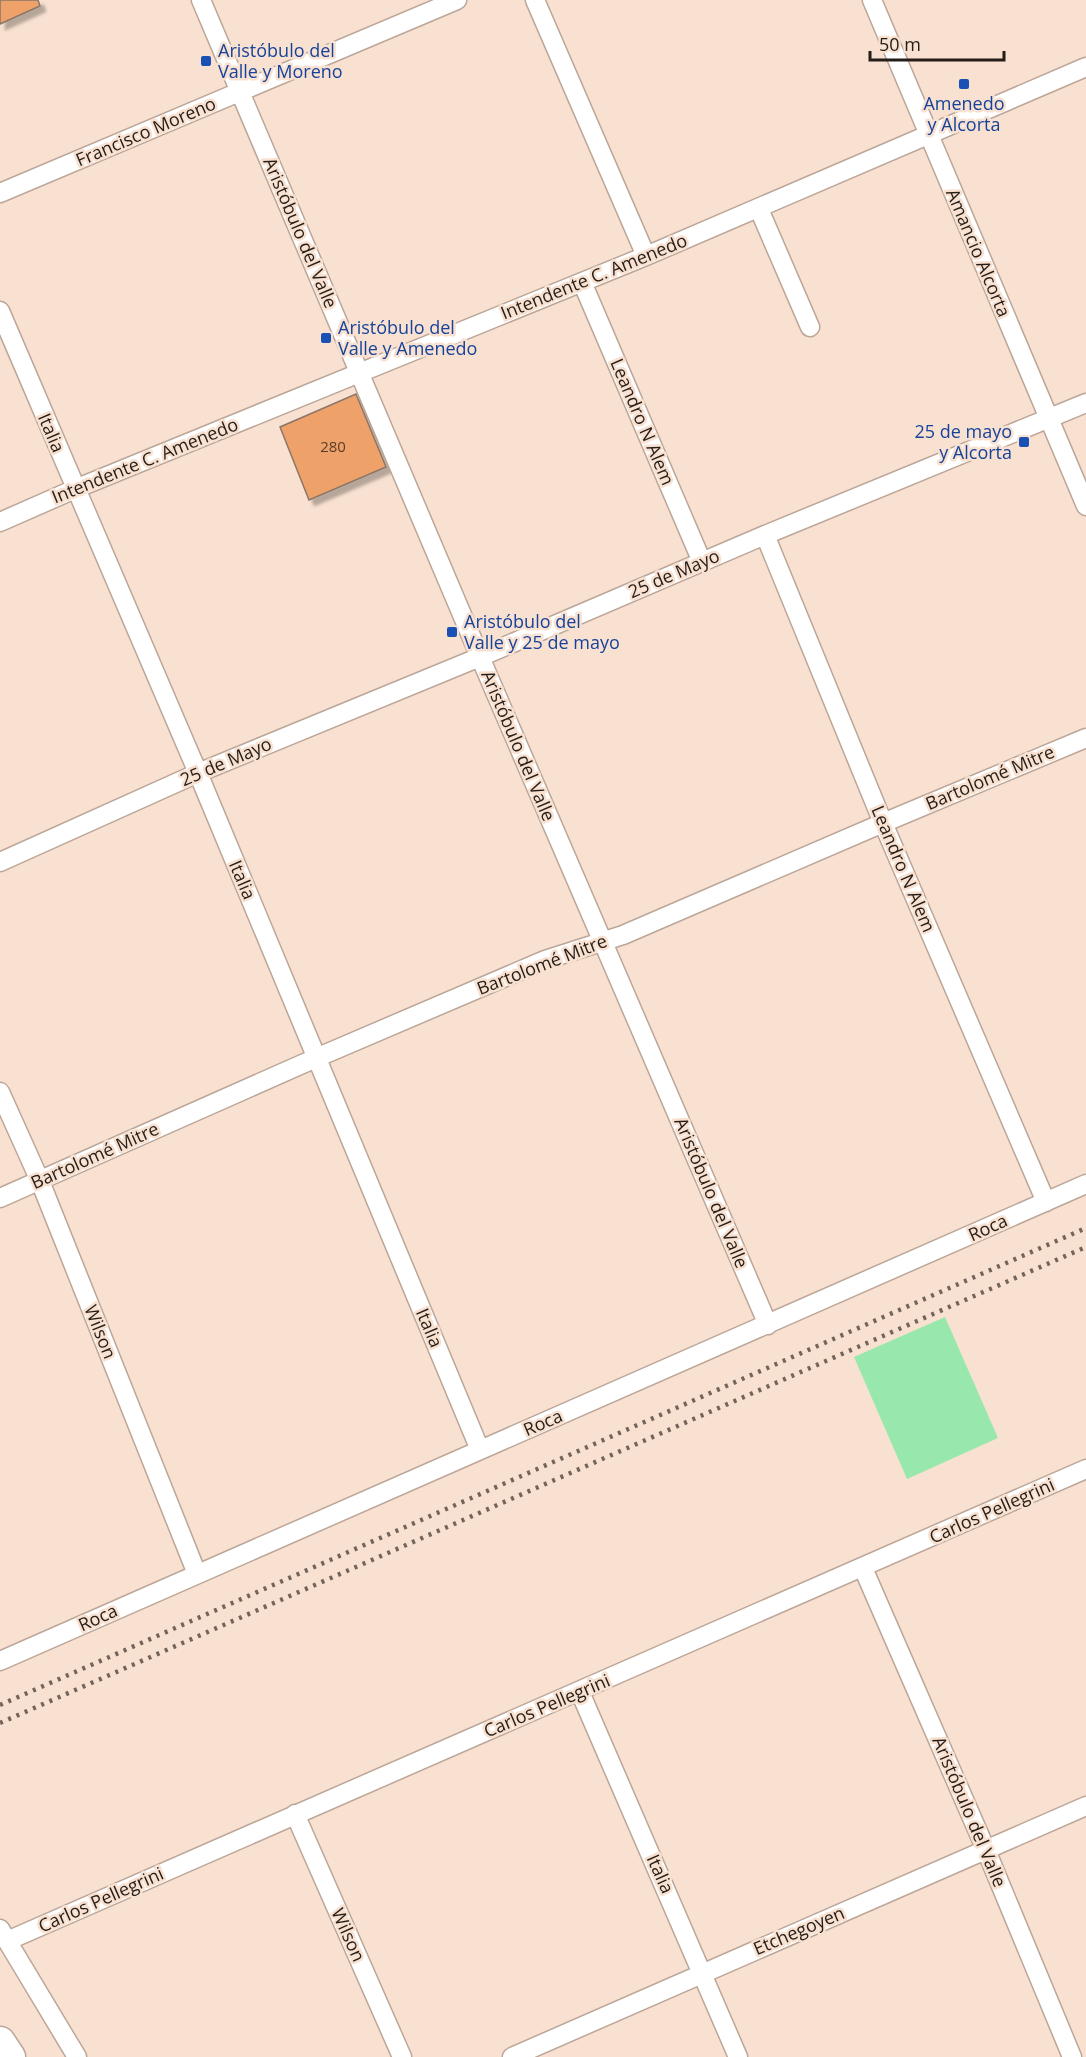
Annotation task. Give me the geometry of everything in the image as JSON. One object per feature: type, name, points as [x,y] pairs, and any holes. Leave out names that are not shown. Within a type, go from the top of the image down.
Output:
[{"type":"main road","points":[[0,2043],[10,2057]]},
{"type":"street","name":"Aristóbulo del Valle","points":[[201,0],[480,657],[768,1325]]},
{"type":"street","name":"Francisco Moreno","points":[[0,194],[457,0]]},
{"type":"street","points":[[535,0],[646,256]]},
{"type":"street","name":"Amancio Alcorta","points":[[872,0],[1086,506]]},
{"type":"street","name":"Intendente C. Amenedo","points":[[0,522],[75,489],[759,209],[1086,67]]},
{"type":"street","points":[[759,209],[810,327]]},
{"type":"street","name":"Leandro N Alem","points":[[582,282],[702,562]]},
{"type":"street","name":"Italia","points":[[0,311],[198,774],[480,1450]]},
{"type":"street","name":"25 de Mayo","points":[[0,862],[198,774],[765,535],[1086,403]]},
{"type":"street","name":"Leandro N Alem","points":[[765,535],[883,823],[1046,1202]]},
{"type":"street","name":"Bartolomé Mitre","points":[[0,1198],[316,1058],[545,960],[623,935],[1086,738]]},
{"type":"street","name":"Wilson","points":[[0,1092],[39,1181],[197,1574]]},
{"type":"street","name":"Roca","points":[[0,1662],[1086,1184]]},
{"type":"street","name":"Carlos Pellegrini","points":[[4,1935],[580,1692],[1086,1469]]},
{"type":"street","name":"Aristóbulo del Valle","points":[[863,1568],[986,1850],[1072,2057]]},
{"type":"street","name":"Italia","points":[[580,1692],[738,2057]]},
{"type":"street","name":"Etchegoyen","points":[[512,2057],[1086,1806]]},
{"type":"street","name":"Wilson","points":[[295,1814],[402,2057]]},
{"type":"street","points":[[4,1935],[77,2057]]},
{"type":"green space","points":[[945,1317],[998,1438],[907,1479],[854,1357]]},
{"type":"building","points":[[0,0],[38,0],[40,6],[0,24]]},
{"type":"building","points":[[356,394],[386,467],[309,500],[280,427]]},
{"type":"railway","points":[[0,1705],[1086,1228]]},
{"type":"railway","points":[[0,1723],[1086,1247]]},
{"type":"place","name":"Aristóbulo del Valle y Moreno","points":[[206,61]]},
{"type":"place","name":"Amenedo y Alcorta","points":[[964,84]]},
{"type":"place","name":"Aristóbulo del Valle y Amenedo","points":[[326,338]]},
{"type":"place","name":"25 de mayo y Alcorta","points":[[1024,442]]},
{"type":"place","name":"Aristóbulo del Valle y 25 de mayo","points":[[452,632]]}]
